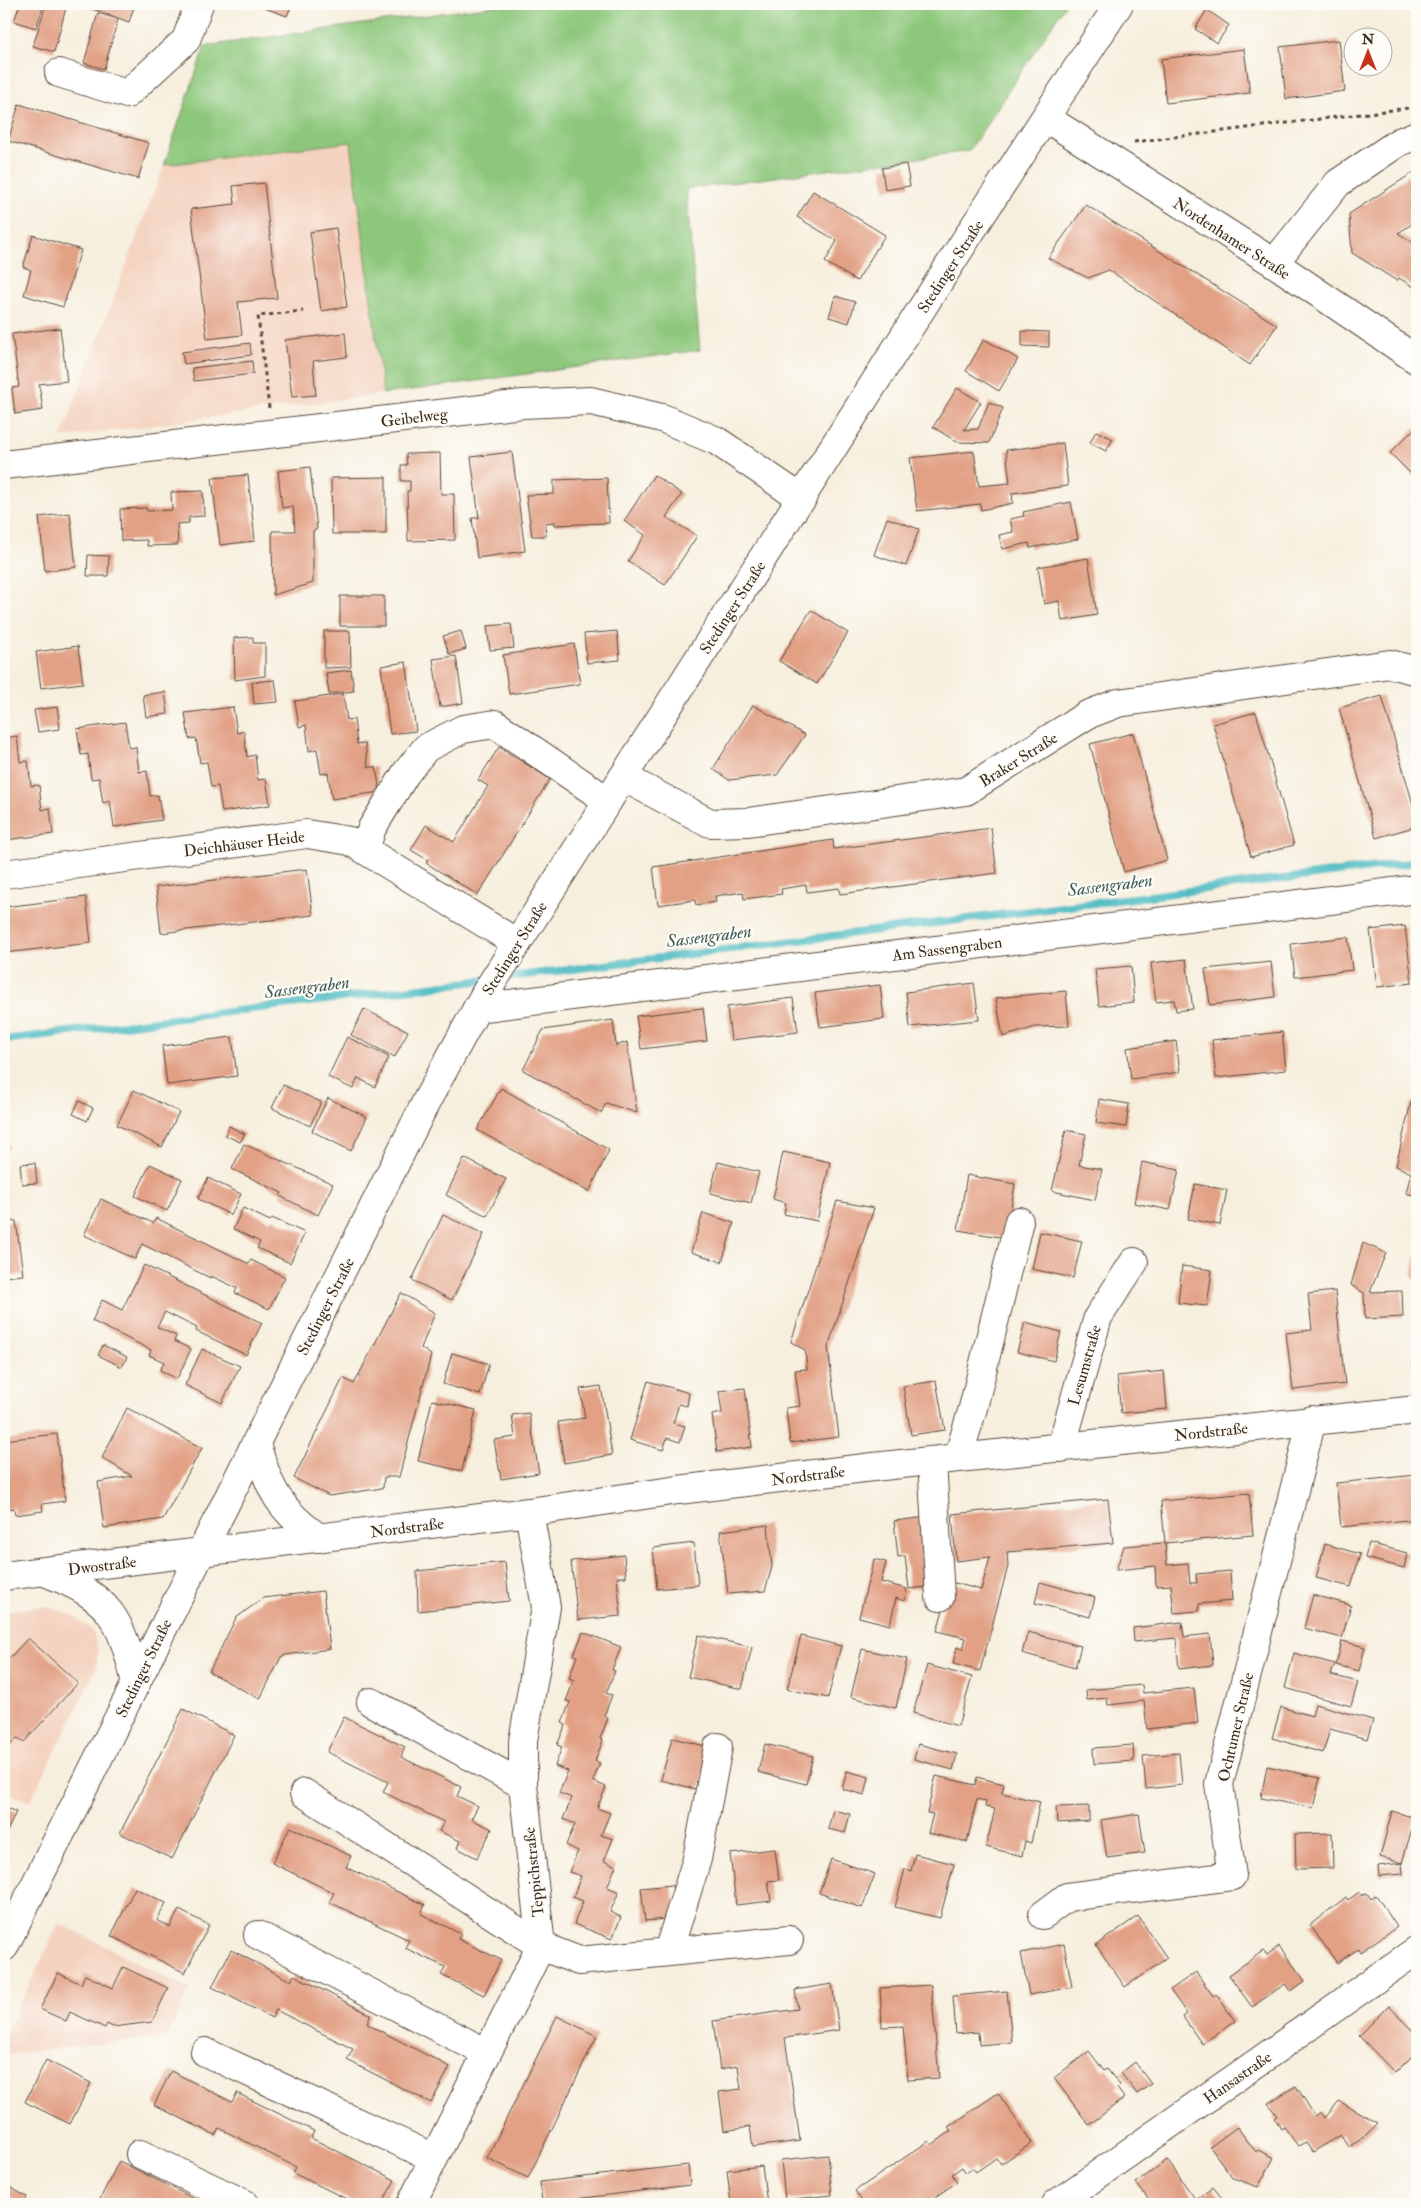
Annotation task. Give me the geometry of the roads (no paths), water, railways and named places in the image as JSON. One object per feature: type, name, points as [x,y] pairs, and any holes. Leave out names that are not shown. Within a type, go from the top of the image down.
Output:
[{"type":"street","points":[[59,73],[127,94],[186,40],[199,4]]},
{"type":"street","name":"Stedinger Straße","points":[[4,1947],[427,1100],[482,1000],[510,953],[802,499],[968,236],[1119,4]]},
{"type":"street","name":"Nordenhamer Straße","points":[[1046,118],[1274,263],[1417,360]]},
{"type":"street","points":[[1274,263],[1338,183],[1399,142],[1417,135]]},
{"type":"street","name":"Geibelweg","points":[[4,465],[523,404],[591,401],[662,418],[717,441],[802,499]]},
{"type":"street","name":"Braker Straße","points":[[623,777],[710,823],[757,821],[966,791],[1087,715],[1118,703],[1390,664],[1417,671]]},
{"type":"street","points":[[364,850],[372,828],[406,773],[426,748],[463,729],[495,724],[608,800]]},
{"type":"street","name":"Deichhäuser Heide","points":[[4,874],[307,834],[350,841],[510,953]]},
{"type":"street","name":"Am Sassengraben","points":[[482,1000],[1417,889]]},
{"type":"street","points":[[940,1597],[945,1460],[975,1398],[1019,1221]]},
{"type":"street","name":"Lesumstraße","points":[[1061,1448],[1098,1317],[1134,1262]]},
{"type":"street","name":"Nordstraße","points":[[201,1553],[529,1512],[678,1490],[1417,1410]]},
{"type":"street","name":"Ochtumer Straße","points":[[1043,1915],[1067,1897],[1232,1876],[1219,1784],[1312,1420]]},
{"type":"street","points":[[256,1442],[274,1494],[292,1516],[319,1538]]},
{"type":"street","name":"Teppichstraße","points":[[529,1512],[546,1608],[523,1741],[523,1785],[541,1946]]},
{"type":"street","name":"Dwostraße","points":[[4,1576],[201,1553]]},
{"type":"street","points":[[43,1571],[67,1580],[87,1592],[108,1609],[121,1629],[136,1684]]},
{"type":"street","points":[[371,1702],[523,1785]]},
{"type":"street","points":[[668,1952],[697,1859],[718,1748]]},
{"type":"street","points":[[304,1793],[541,1946],[580,1961],[789,1940]]},
{"type":"street","points":[[258,1935],[487,2053]]},
{"type":"street","points":[[411,2204],[541,1946]]},
{"type":"street","name":"Hansastraße","points":[[1056,2204],[1417,1950]]},
{"type":"street","points":[[205,2052],[434,2158]]},
{"type":"street","points":[[140,2154],[245,2204]]},
{"type":"waterway","name":"Sassengraben","points":[[502,978],[1417,862]]},
{"type":"waterway","name":"Sassengraben","points":[[4,1040],[485,980]]}]
